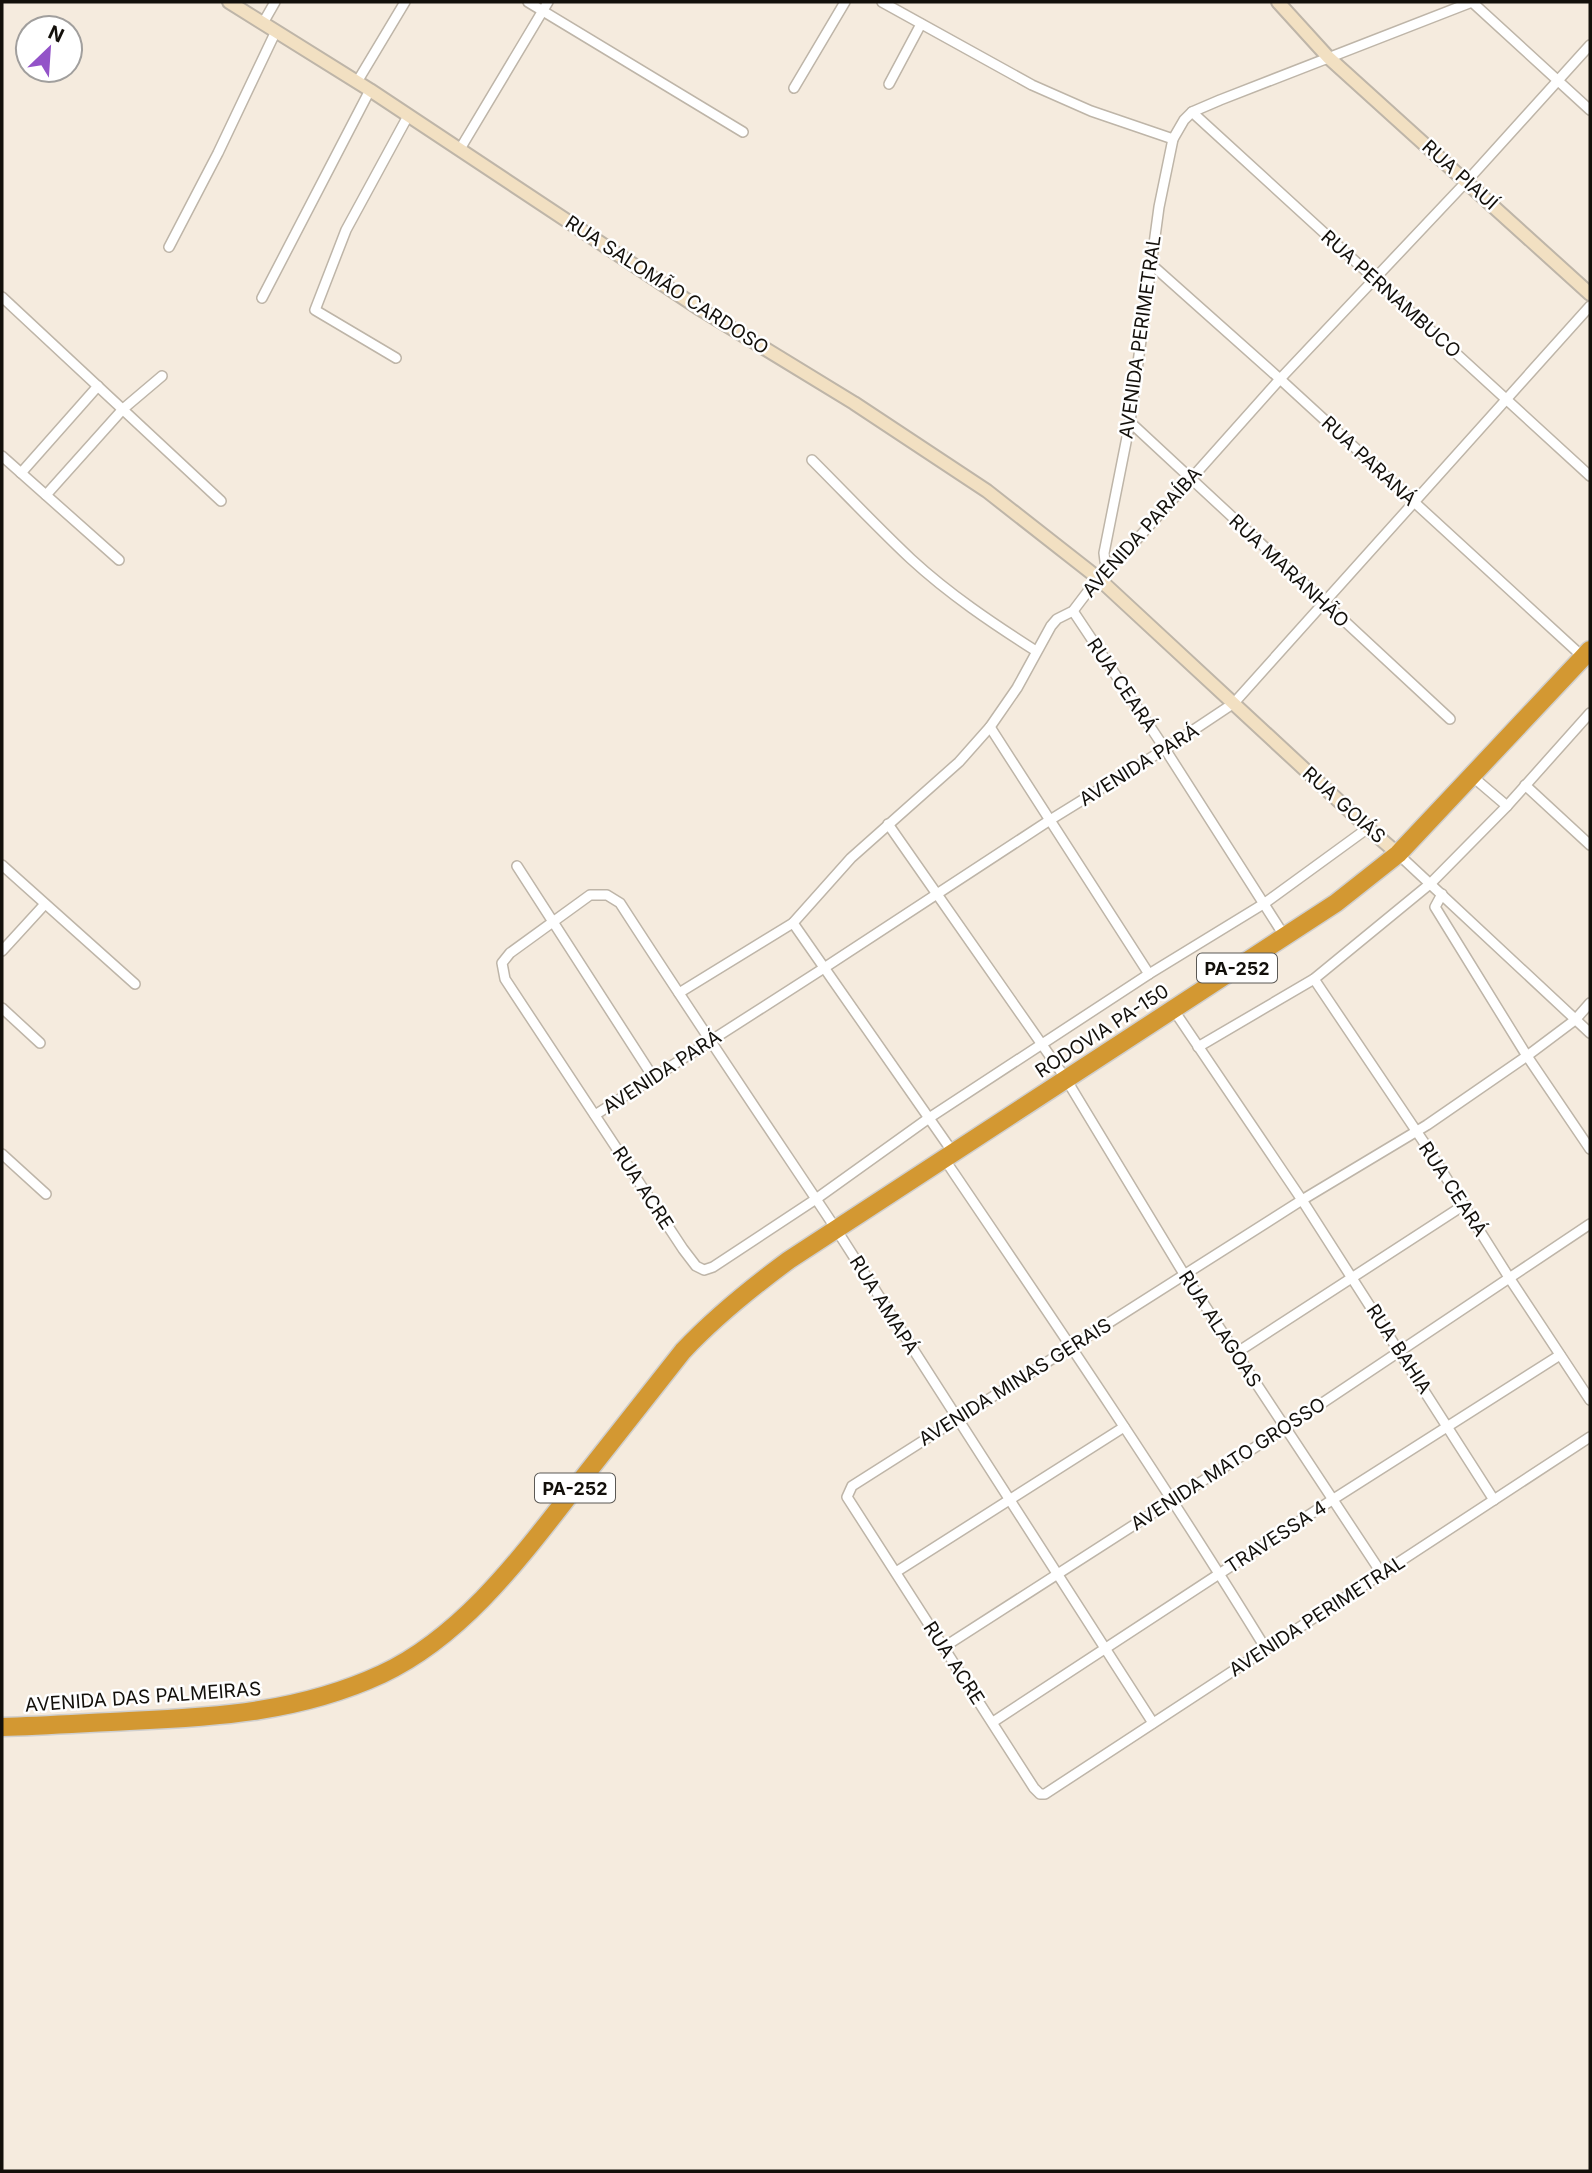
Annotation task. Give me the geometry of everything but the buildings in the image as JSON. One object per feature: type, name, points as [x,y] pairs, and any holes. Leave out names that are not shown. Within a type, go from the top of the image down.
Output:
[{"type":"highway","name":"RODOVIA PA-150","points":[[836,1229],[1336,903],[1398,854],[1587,654]]},
{"type":"highway","name":"AVENIDA DAS PALMEIRAS","points":[[2,1727],[169,1719],[288,1707],[339,1692],[384,1673],[458,1622],[507,1574],[683,1351],[709,1323],[748,1291],[836,1229]]},
{"type":"street","name":"RUA SALOMÃO CARDOSO","points":[[229,2],[370,90],[700,309],[918,444],[1102,573]]},
{"type":"street","points":[[263,23],[275,2]]},
{"type":"street","points":[[357,82],[405,2]]},
{"type":"street","points":[[528,2],[546,6],[743,132]]},
{"type":"street","points":[[794,88],[845,2]]},
{"type":"street","points":[[882,2],[1032,85],[1091,111],[1173,139]]},
{"type":"street","name":"RUA PIAUÍ","points":[[1278,2],[1328,57],[1590,294]]},
{"type":"street","points":[[1192,112],[1472,2],[1590,110]]},
{"type":"street","points":[[460,149],[546,6]]},
{"type":"street","points":[[889,84],[921,24]]},
{"type":"street","points":[[169,247],[276,31]]},
{"type":"street","name":"AVENIDA PARAÍBA","points":[[679,993],[793,923],[850,858],[959,762],[990,727],[1017,688],[1056,619],[1073,611],[1102,573],[1132,545],[1280,379],[1467,181],[1590,45]]},
{"type":"street","points":[[262,298],[370,90]]},
{"type":"street","name":"AVENIDA PERIMETRAL","points":[[1102,573],[1130,422],[1159,206],[1173,139],[1192,112]]},
{"type":"street","name":"RUA PERNAMBUCO","points":[[1192,112],[1590,476]]},
{"type":"street","points":[[396,358],[315,310],[346,230],[408,116]]},
{"type":"street","name":"RUA PARANÁ","points":[[1152,265],[1413,502],[1587,654]]},
{"type":"street","points":[[2,297],[221,501]]},
{"type":"street","name":"AVENIDA PARÁ","points":[[595,1115],[1234,703],[1590,306]]},
{"type":"street","points":[[46,495],[123,409],[162,376]]},
{"type":"street","points":[[21,473],[98,386]]},
{"type":"street","name":"RUA MARANHÃO","points":[[1130,422],[1450,719]]},
{"type":"street","points":[[2,456],[119,560]]},
{"type":"street","points":[[812,460],[937,581],[977,612],[1036,651]]},
{"type":"street","name":"RUA GOIÁS","points":[[1102,573],[1234,703],[1590,1034]]},
{"type":"street","name":"RUA CEARÁ","points":[[1073,611],[1166,749],[1285,936]]},
{"type":"street","points":[[1198,1047],[1314,979],[1430,883],[1507,806],[1590,713]]},
{"type":"street","points":[[990,727],[1149,974]]},
{"type":"street","points":[[1473,776],[1507,806]]},
{"type":"street","points":[[1525,785],[1590,845]]},
{"type":"street","points":[[888,824],[1042,1046]]},
{"type":"street","points":[[816,1199],[929,1118],[1149,974],[1265,903],[1368,828]]},
{"type":"street","points":[[2,865],[135,984]]},
{"type":"street","points":[[517,866],[653,1077]]},
{"type":"street","points":[[1442,894],[1435,907],[1527,1056],[1590,1149]]},
{"type":"street","name":"RUA AMAPÁ","points":[[551,921],[590,895],[607,895],[620,903],[836,1229],[1153,1723]]},
{"type":"street","points":[[2,951],[45,904]]},
{"type":"street","name":"RUA ACRE","points":[[551,921],[504,958],[501,968],[505,979],[696,1266],[704,1270],[713,1267],[816,1199]]},
{"type":"street","points":[[793,923],[929,1118],[950,1157],[1266,1649]]},
{"type":"street","name":"RUA CEARÁ","points":[[1314,979],[1590,1400]]},
{"type":"street","points":[[1184,1274],[1415,1131],[1527,1056],[1575,1020],[1590,1003]]},
{"type":"street","points":[[2,1008],[40,1043]]},
{"type":"street","name":"RUA BAHIA","points":[[1173,1009],[1302,1200],[1494,1500]]},
{"type":"street","name":"RUA ALAGOAS","points":[[1042,1046],[1066,1079],[1184,1274],[1382,1574]]},
{"type":"street","points":[[2,1154],[46,1194]]},
{"type":"street","points":[[1236,1353],[1464,1205]]},
{"type":"street","name":"AVENIDA MATO GROSSO","points":[[944,1647],[1285,1428],[1590,1224]]},
{"type":"street","name":"AVENIDA MINAS GERAIS","points":[[848,1491],[1184,1274]]},
{"type":"street","name":"TRAVESSA 4","points":[[993,1722],[1332,1500],[1560,1355]]},
{"type":"street","points":[[896,1572],[1124,1427]]},
{"type":"street","name":"AVENIDA PERIMETRAL","points":[[1045,1794],[1590,1437]]},
{"type":"street","name":"RUA ACRE","points":[[848,1491],[849,1503],[1034,1788],[1040,1794],[1045,1794]]}]
